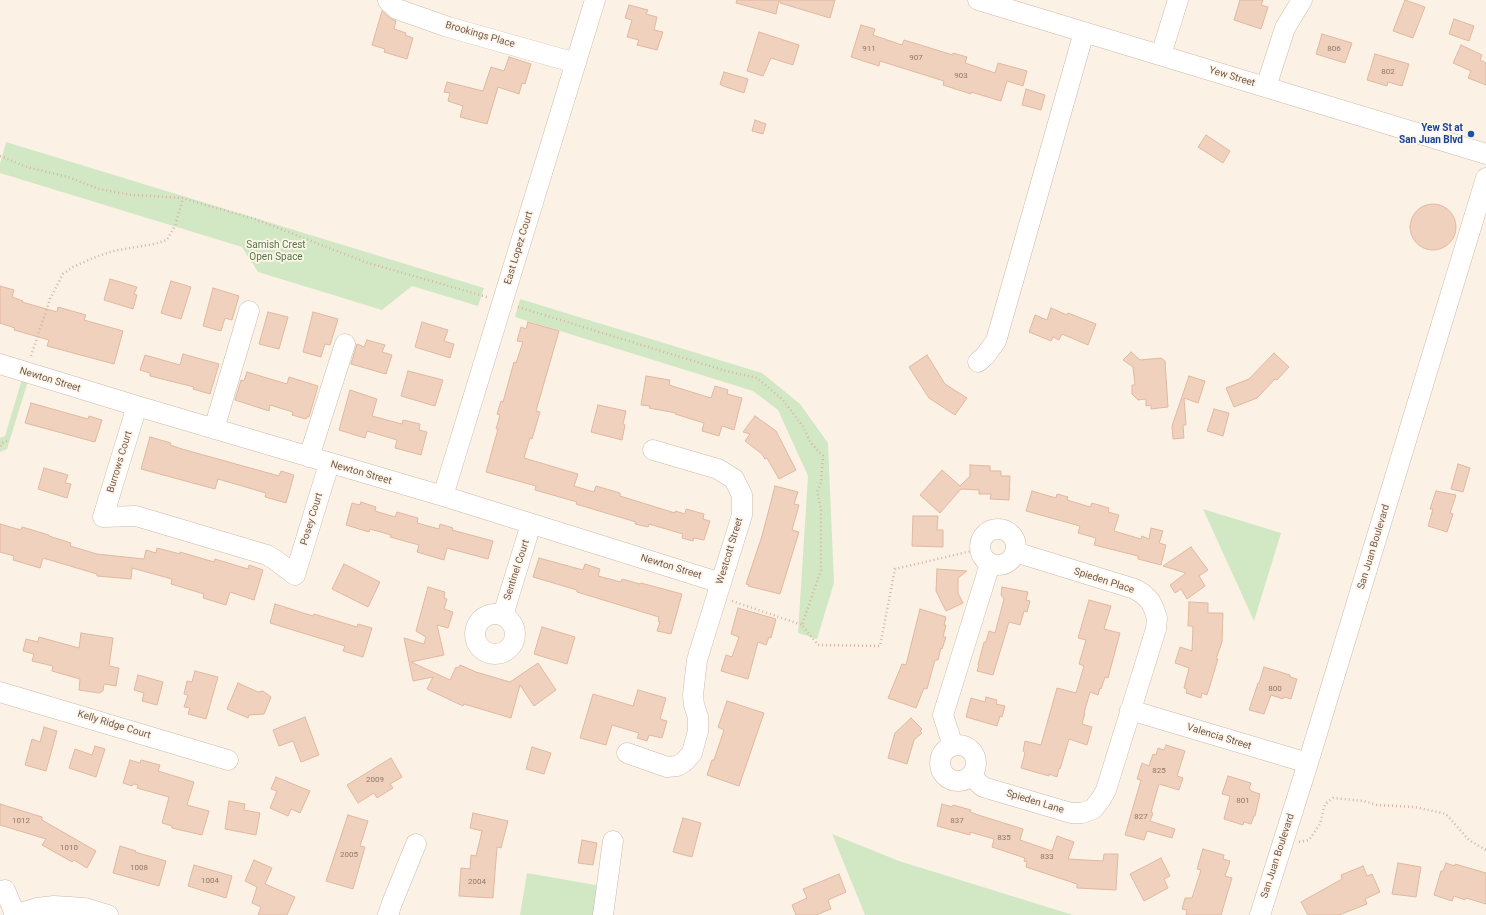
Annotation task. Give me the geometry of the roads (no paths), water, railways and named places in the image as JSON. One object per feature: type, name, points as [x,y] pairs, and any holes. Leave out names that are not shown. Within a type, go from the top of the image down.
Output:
[{"type":"street","name":"East Lopez Court","points":[[443,496],[595,0]]},
{"type":"street","points":[[1161,56],[1178,0]]},
{"type":"street","points":[[1266,87],[1285,28],[1302,0]]},
{"type":"street","name":"Brookings Place","points":[[388,1],[397,9],[448,27],[576,63]]},
{"type":"street","name":"Yew Street","points":[[990,2],[1161,56],[1486,154]]},
{"type":"street","points":[[978,362],[985,356],[996,341],[1084,32]]},
{"type":"street","name":"San Juan Boulevard","points":[[1260,915],[1308,763],[1486,178]]},
{"type":"street","points":[[214,429],[249,310]]},
{"type":"street","points":[[309,458],[345,344]]},
{"type":"street","name":"Newton Street","points":[[0,364],[328,464],[443,496],[531,524],[719,589]]},
{"type":"street","name":"Burrows Court","points":[[137,406],[103,517],[136,516],[267,555],[295,575]]},
{"type":"street","name":"Westcott Street","points":[[626,753],[667,767],[677,766],[684,762],[692,753],[698,731],[698,717],[694,705],[693,695],[697,660],[742,515],[742,495],[734,479],[718,469],[653,450]]},
{"type":"street","name":"Posey Court","points":[[295,575],[328,464]]},
{"type":"street","name":"Sentinel Court","points":[[503,615],[531,524]]},
{"type":"street","points":[[954,746],[943,715],[985,556],[980,542],[989,531],[996,529],[1003,529],[1010,533],[1014,538],[1016,545],[1015,552],[1012,559],[1007,563],[1000,565],[985,556]]},
{"type":"street","name":"Spieden Place","points":[[1015,552],[1135,589],[1150,601],[1157,618],[1156,629],[1130,710]]},
{"type":"street","name":"Kelly Ridge Court","points":[[0,692],[228,760]]},
{"type":"street","name":"Valencia Street","points":[[1130,710],[1308,763]]},
{"type":"street","name":"Spieden Lane","points":[[970,776],[983,787],[1071,813],[1082,813],[1093,808],[1101,799],[1106,790],[1130,710]]},
{"type":"street","points":[[954,746],[964,746],[970,750],[974,755],[976,762],[975,769],[970,776],[959,781],[946,777],[940,764],[944,752],[954,746]]},
{"type":"street","points":[[603,915],[613,841]]},
{"type":"street","points":[[388,915],[416,844]]},
{"type":"street","points":[[6,890],[14,915],[37,908],[54,906],[85,908],[108,915]]},
{"type":"place","name":"Yew St at San Juan Blvd","points":[[1471,134]]},
{"type":"park label","name":"Samish Crest Open Space","points":[[276,250]]}]
